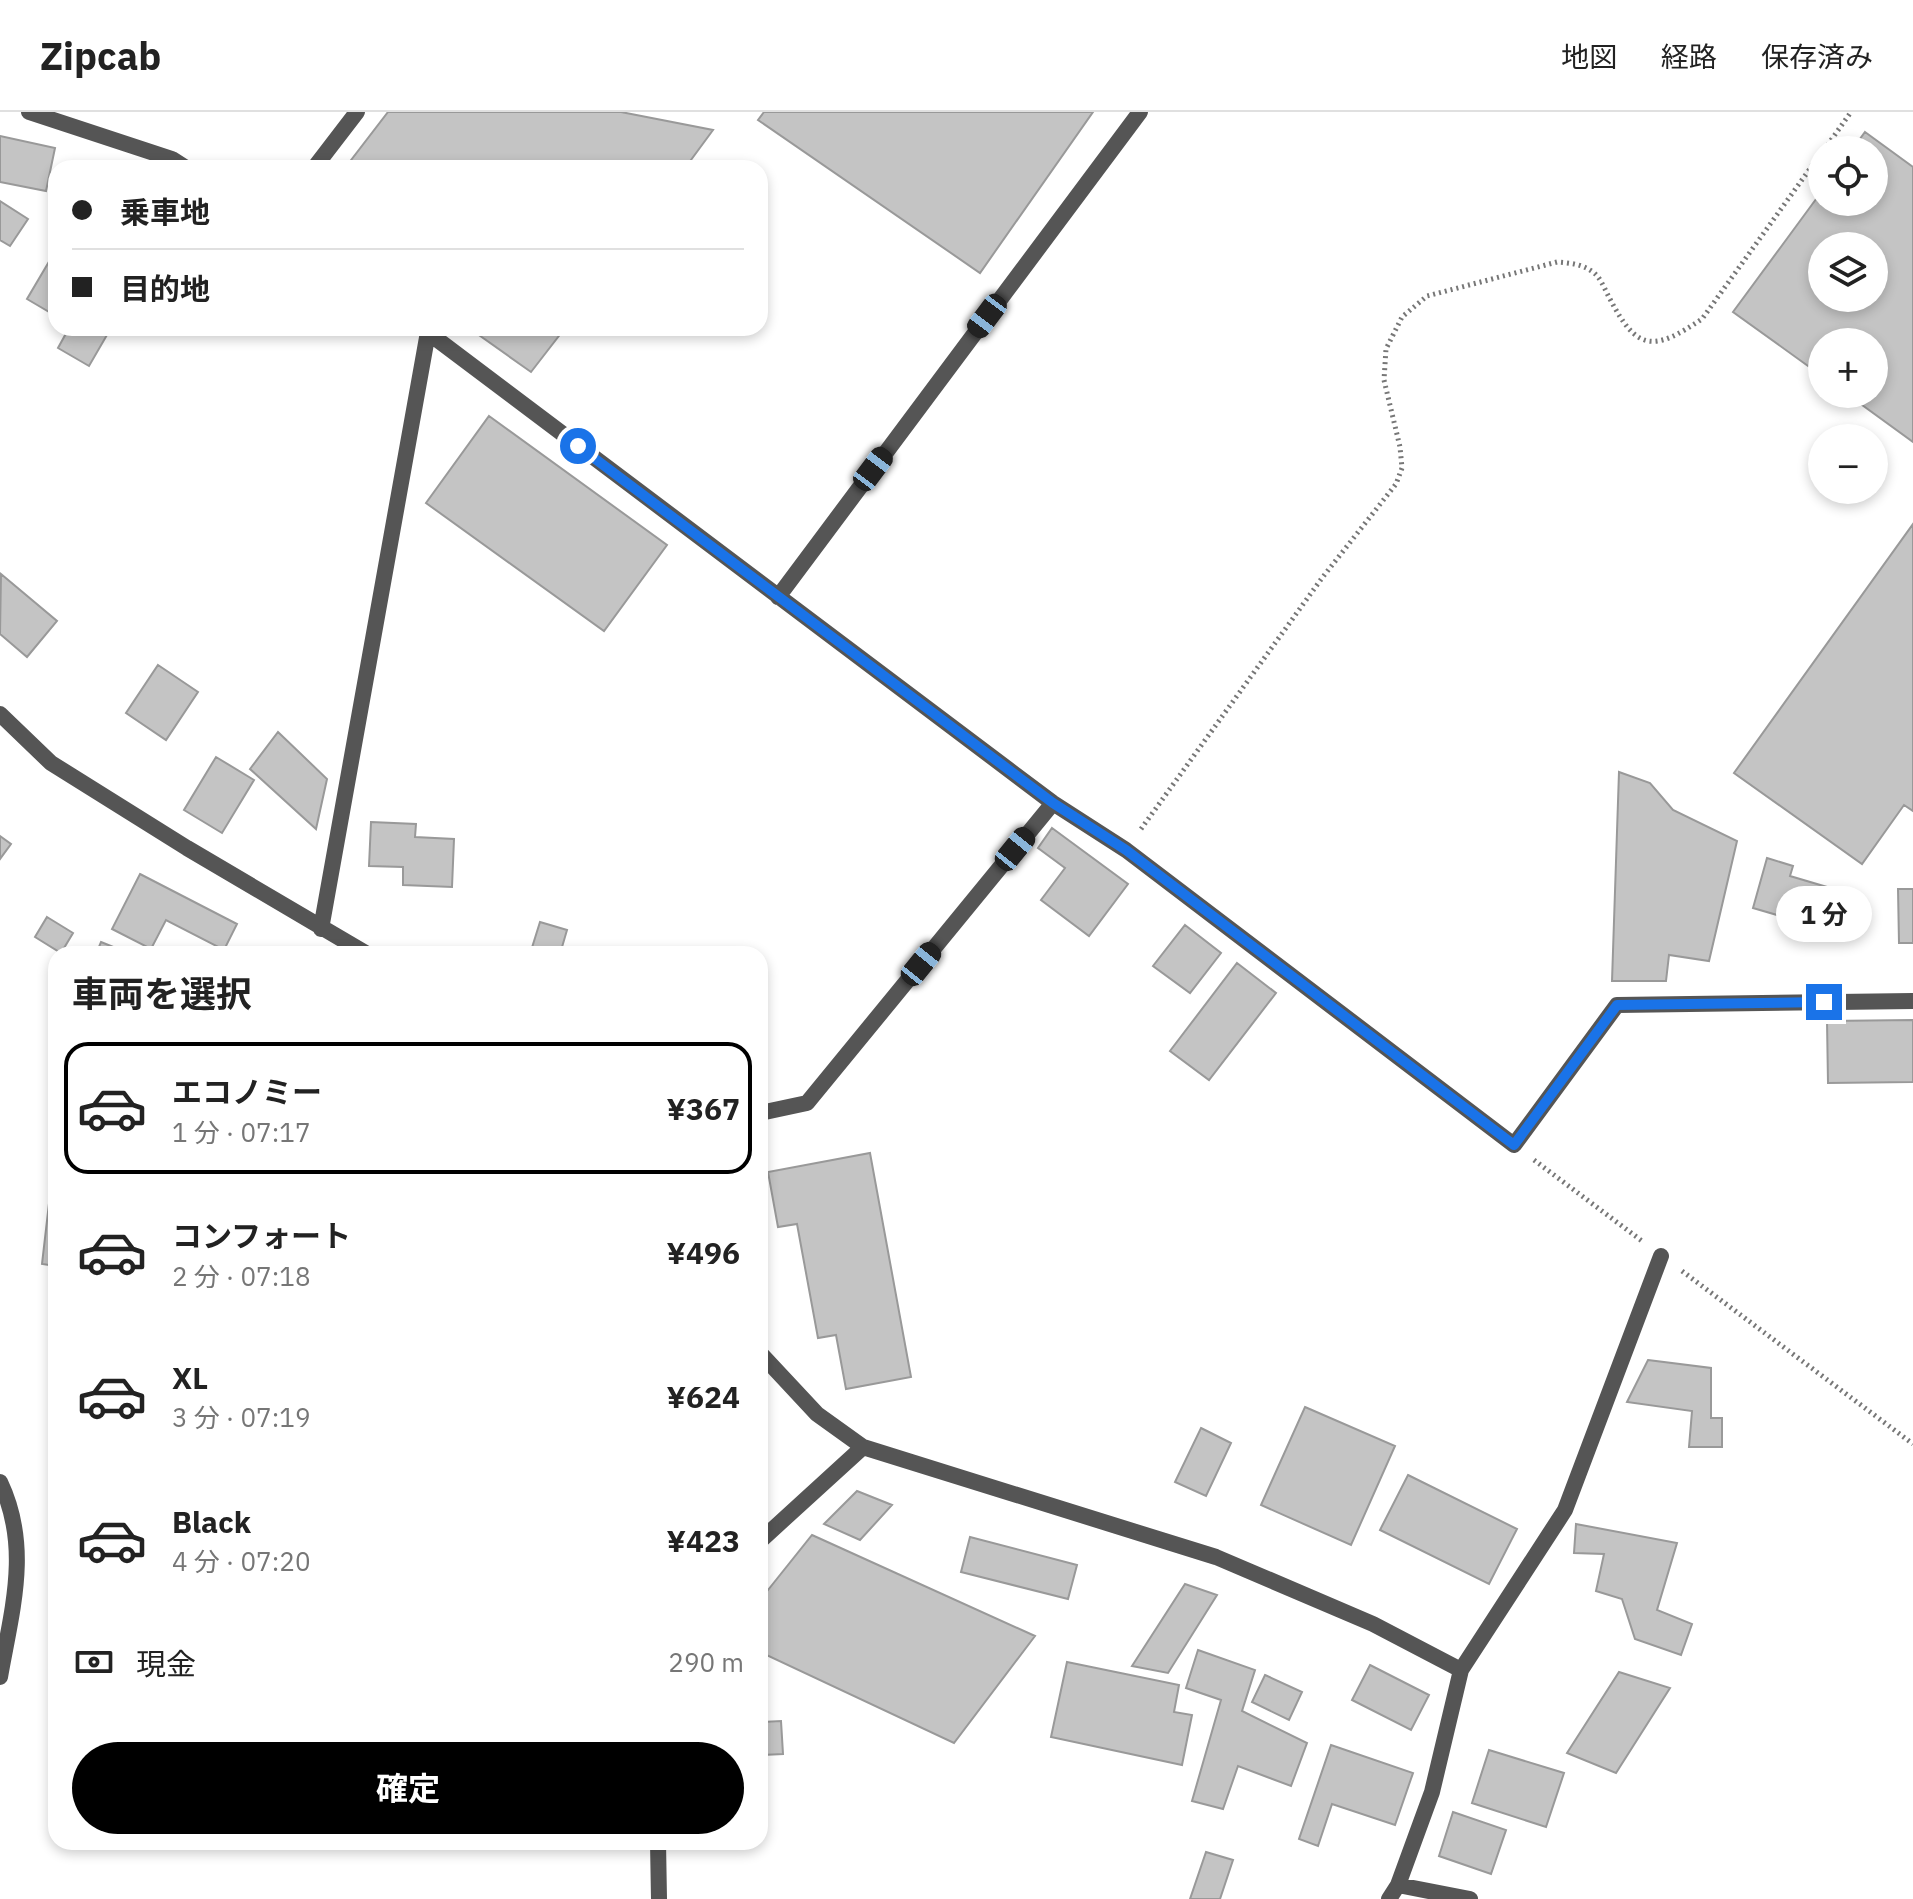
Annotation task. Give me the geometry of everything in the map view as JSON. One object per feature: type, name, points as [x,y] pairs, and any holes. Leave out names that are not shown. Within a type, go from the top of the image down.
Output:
[{"type":"street","points":[[29,112],[174,160]]},
{"type":"street","points":[[320,160],[357,112]]},
{"type":"street","points":[[778,597],[1140,112]]},
{"type":"street","points":[[321,929],[424,336]]},
{"type":"street","points":[[433,336],[1053,803],[1126,850],[1514,1145],[1617,1005],[1913,1001]]},
{"type":"street","points":[[0,714],[51,763],[352,946]]},
{"type":"street","points":[[768,1111],[807,1103],[1053,803]]},
{"type":"street","points":[[1470,1899],[1394,1892],[1432,1792],[1461,1670],[1565,1510],[1661,1256]]},
{"type":"street","points":[[768,1362],[817,1414],[863,1447],[1216,1557],[1373,1624],[1461,1670]]},
{"type":"street","points":[[768,1534],[863,1447]]},
{"type":"street","points":[[0,1482],[13,1510],[18,1573],[0,1677]]},
{"type":"street","points":[[658,1850],[659,1899]]},
{"type":"path","points":[[1834,136],[1851,112]]},
{"type":"path","points":[[1126,850],[1322,578],[1396,484],[1402,468],[1400,447],[1384,380],[1386,349],[1402,317],[1427,296],[1557,262],[1576,264],[1595,273],[1627,330],[1643,341],[1674,338],[1702,319],[1808,172]]},
{"type":"path","points":[[1514,1145],[1913,1444]]},
{"type":"building","points":[[388,112],[621,112],[713,130],[691,160],[351,160]]},
{"type":"building","points":[[764,112],[1093,112],[980,273],[758,120]]},
{"type":"building","points":[[0,136],[55,148],[52,160],[48,160],[46,191],[0,182]]},
{"type":"building","points":[[1888,149],[1913,167],[1913,442],[1866,408],[1888,408],[1888,328],[1808,328],[1808,366],[1733,312],[1808,210],[1808,216],[1888,216]]},
{"type":"building","points":[[0,201],[28,219],[10,246],[0,240]]},
{"type":"building","points":[[48,263],[48,311],[27,299]]},
{"type":"building","points":[[65,336],[106,336],[89,366],[58,348]]},
{"type":"building","points":[[480,336],[559,336],[531,372]]},
{"type":"building","points":[[489,416],[667,545],[604,631],[426,503]]},
{"type":"building","points":[[1913,524],[1913,811],[1904,805],[1862,864],[1734,773]]},
{"type":"building","points":[[1,574],[57,621],[27,657],[0,634]]},
{"type":"building","points":[[158,665],[198,692],[166,740],[126,713]]},
{"type":"building","points":[[278,732],[327,779],[316,829],[250,769]]},
{"type":"building","points":[[216,757],[254,780],[222,833],[184,810]]},
{"type":"building","points":[[1619,772],[1650,783],[1673,810],[1737,841],[1709,961],[1669,955],[1666,981],[1612,981]]},
{"type":"building","points":[[371,822],[416,824],[415,837],[454,839],[452,887],[403,885],[403,867],[369,866]]},
{"type":"building","points":[[1052,828],[1128,884],[1089,936],[1041,900],[1065,868],[1038,848]]},
{"type":"building","points":[[0,836],[11,844],[0,859]]},
{"type":"building","points":[[1767,858],[1793,866],[1790,876],[1854,895],[1842,934],[1753,908]]},
{"type":"building","points":[[140,874],[237,924],[226,946],[216,946],[166,920],[153,946],[145,946],[112,929]]},
{"type":"building","points":[[1898,889],[1913,889],[1913,943],[1899,943]]},
{"type":"building","points":[[47,917],[73,933],[65,946],[50,946],[35,937]]},
{"type":"building","points":[[540,922],[567,930],[562,946],[532,946]]},
{"type":"building","points":[[1185,925],[1221,953],[1190,993],[1153,966]]},
{"type":"building","points":[[1237,963],[1276,993],[1209,1080],[1170,1051]]},
{"type":"building","points":[[1913,1020],[1913,1082],[1828,1083],[1827,1021]]},
{"type":"building","points":[[870,1153],[911,1377],[846,1389],[836,1335],[818,1338],[797,1224],[778,1227],[768,1172]]},
{"type":"building","points":[[48,1212],[48,1265],[42,1264]]},
{"type":"building","points":[[1648,1360],[1711,1368],[1711,1418],[1722,1418],[1722,1447],[1689,1447],[1692,1411],[1627,1402]]},
{"type":"building","points":[[1305,1407],[1395,1446],[1351,1545],[1261,1505]]},
{"type":"building","points":[[1201,1428],[1231,1443],[1206,1496],[1175,1482]]},
{"type":"building","points":[[1408,1475],[1517,1529],[1489,1584],[1380,1530]]},
{"type":"building","points":[[857,1491],[892,1505],[860,1540],[824,1524]]},
{"type":"building","points":[[1576,1524],[1677,1543],[1657,1610],[1692,1624],[1681,1655],[1635,1639],[1622,1599],[1596,1591],[1604,1554],[1574,1553]]},
{"type":"building","points":[[812,1535],[1035,1636],[954,1743],[768,1656],[768,1590]]},
{"type":"building","points":[[970,1537],[1077,1565],[1068,1599],[961,1572]]},
{"type":"building","points":[[1185,1584],[1217,1595],[1168,1673],[1132,1666]]},
{"type":"building","points":[[1198,1650],[1255,1670],[1242,1711],[1307,1743],[1291,1786],[1238,1766],[1223,1809],[1192,1801],[1221,1700],[1186,1688]]},
{"type":"building","points":[[1067,1662],[1179,1685],[1174,1712],[1192,1715],[1182,1765],[1051,1737]]},
{"type":"building","points":[[1370,1665],[1429,1695],[1411,1730],[1352,1700]]},
{"type":"building","points":[[1619,1672],[1670,1688],[1616,1773],[1567,1753]]},
{"type":"building","points":[[1265,1675],[1302,1692],[1289,1720],[1252,1702]]},
{"type":"building","points":[[781,1721],[783,1754],[768,1755],[768,1722]]},
{"type":"building","points":[[1331,1745],[1413,1773],[1395,1825],[1332,1804],[1318,1846],[1299,1839]]},
{"type":"building","points":[[1489,1750],[1564,1773],[1546,1827],[1472,1803]]},
{"type":"building","points":[[1453,1812],[1506,1830],[1491,1874],[1439,1856]]},
{"type":"building","points":[[1206,1852],[1233,1860],[1220,1899],[1190,1899]]},
{"type":"route","points":[[578,446],[1053,803],[1126,850],[1514,1145],[1617,1005],[1824,1002]]}]
